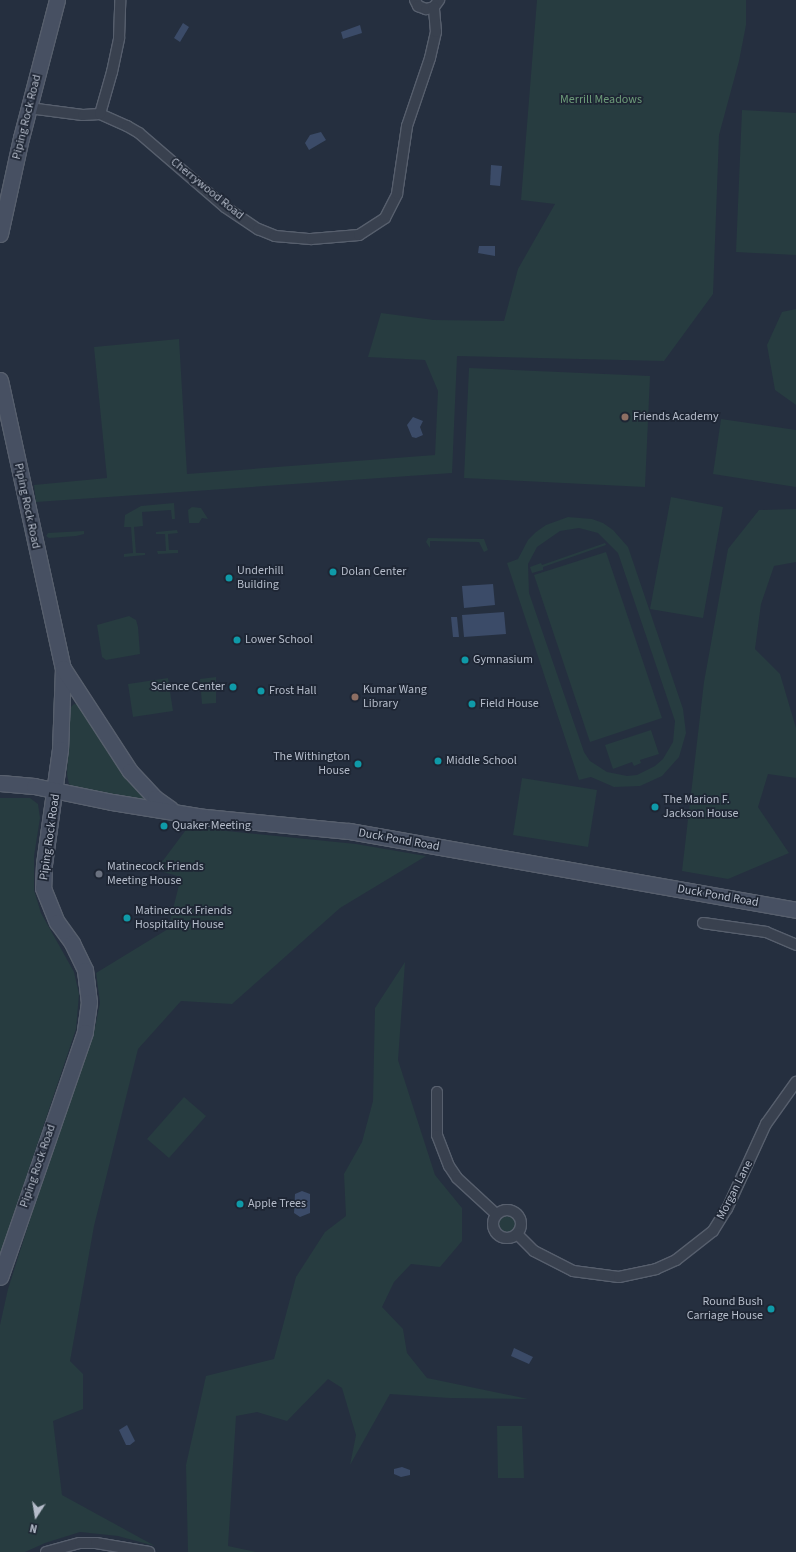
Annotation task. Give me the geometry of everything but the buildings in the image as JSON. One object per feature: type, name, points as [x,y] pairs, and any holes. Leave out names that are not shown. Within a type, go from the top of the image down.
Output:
[{"type":"street","name":"Piping Rock Road","points":[[0,234],[29,108],[57,0]]},
{"type":"street","points":[[100,114],[112,72],[119,38],[120,0]]},
{"type":"street","name":"Cherrywood Road","points":[[29,108],[83,115],[100,114],[139,133],[225,207],[258,229],[275,236],[292,239],[359,235],[385,218],[397,194],[407,126],[430,58],[436,32],[436,4],[422,8],[414,0]]},
{"type":"street","name":"Piping Rock Road","points":[[0,380],[63,668],[62,727],[56,790],[44,864],[43,888],[57,922],[72,943],[85,970],[90,1002],[85,1032],[0,1277]]},
{"type":"street","points":[[63,668],[130,771],[154,798],[177,813]]},
{"type":"street","name":"Duck Pond Road","points":[[0,783],[56,790],[177,813],[349,831],[796,910]]},
{"type":"street","points":[[703,923],[766,932],[796,945]]},
{"type":"street","name":"Morgan Lane","points":[[517,1234],[534,1251],[572,1271],[619,1276],[637,1275],[676,1260],[713,1231],[727,1209],[766,1124],[796,1082]]},
{"type":"street","points":[[437,1092],[437,1135],[449,1166],[457,1178],[496,1214]]},
{"type":"street","points":[[506,1209],[518,1214],[521,1222],[517,1234],[508,1238],[499,1235],[493,1228],[496,1214],[506,1209]]},
{"type":"street","points":[[46,1552],[80,1543],[96,1543],[149,1552]]},
{"type":"green space","name":"Merrill Meadows","points":[[537,0],[746,0],[746,25],[739,61],[719,135],[713,294],[664,361],[457,356],[452,473],[36,502],[34,485],[107,478],[94,347],[179,339],[187,474],[435,455],[438,391],[425,360],[368,357],[381,313],[434,320],[504,321],[518,269],[555,204],[521,200]]},
{"type":"green space","points":[[742,110],[796,113],[796,255],[736,252]]},
{"type":"green space","points":[[796,309],[796,405],[775,390],[767,345],[782,312]]},
{"type":"green space","points":[[469,368],[650,376],[645,487],[464,478]]},
{"type":"green space","points":[[721,419],[796,430],[796,487],[713,474]]},
{"type":"green space","points":[[671,497],[723,507],[703,618],[650,609]]},
{"type":"green space","points":[[174,503],[175,519],[172,519],[171,510],[142,512],[143,526],[134,527],[136,553],[145,553],[145,555],[124,557],[124,554],[133,553],[131,527],[124,527],[125,515],[141,506]]},
{"type":"green space","points":[[192,507],[201,508],[208,519],[202,518],[199,523],[189,523],[188,510]]},
{"type":"green space","points":[[796,509],[796,562],[774,566],[761,604],[755,649],[780,674],[796,728],[796,778],[768,774],[758,807],[789,853],[728,879],[682,871],[704,682],[728,549],[759,510]]},
{"type":"green space","points":[[568,517],[592,519],[603,523],[613,530],[628,547],[683,709],[686,733],[679,757],[662,776],[640,786],[614,787],[591,777],[579,780],[507,563],[518,559],[528,540],[546,525]],"holes":[[[579,528],[598,533],[618,553],[675,721],[673,742],[663,759],[655,766],[637,775],[627,776],[607,772],[590,761],[584,752],[529,593],[528,564],[537,547],[560,531]]]},
{"type":"green space","points":[[177,530],[178,533],[168,534],[169,550],[178,550],[178,553],[158,554],[157,551],[166,551],[165,534],[156,534],[156,532]]},
{"type":"green space","points":[[84,531],[84,534],[76,536],[49,538],[46,536],[48,533]]},
{"type":"green space","points":[[428,538],[484,539],[488,550],[484,552],[479,542],[430,541],[430,548],[426,542]]},
{"type":"green space","points":[[605,543],[606,545],[543,567],[543,570],[532,573],[530,567],[541,563],[542,565]]},
{"type":"green space","points":[[606,552],[662,718],[590,742],[534,575]]},
{"type":"green space","points":[[129,616],[136,620],[140,654],[106,660],[102,657],[97,625]]},
{"type":"green space","points":[[216,677],[216,703],[202,704],[200,679]]},
{"type":"green space","points":[[168,678],[173,711],[133,717],[128,684]]},
{"type":"green space","points":[[74,704],[79,705],[145,800],[74,788],[69,784],[67,775],[70,708]]},
{"type":"green space","points":[[651,730],[659,754],[640,760],[641,763],[634,766],[632,762],[613,769],[605,745]]},
{"type":"green space","points":[[522,778],[597,790],[588,847],[513,835]]},
{"type":"green space","points":[[0,798],[30,798],[38,804],[40,818],[34,856],[34,890],[41,913],[74,972],[79,994],[76,1029],[0,1255]]},
{"type":"green space","points":[[188,827],[356,844],[426,856],[340,908],[232,1004],[181,1001],[138,1049],[94,1226],[70,1361],[83,1374],[83,1409],[53,1421],[62,1495],[155,1546],[118,1536],[80,1532],[45,1543],[25,1552],[0,1552],[0,1325],[8,1289],[70,1094],[94,1032],[100,1003],[96,973],[168,929],[181,877],[156,870]]},
{"type":"green space","points":[[405,962],[398,1060],[435,1175],[462,1208],[462,1241],[440,1267],[411,1264],[394,1282],[382,1307],[403,1329],[407,1353],[427,1378],[528,1399],[450,1398],[390,1394],[350,1465],[356,1435],[342,1388],[328,1379],[287,1421],[257,1412],[236,1416],[228,1546],[256,1552],[188,1552],[186,1465],[206,1376],[274,1359],[296,1277],[325,1232],[346,1216],[344,1174],[362,1142],[373,1101],[375,1008]]},
{"type":"green space","points":[[184,1097],[206,1116],[169,1158],[147,1139]]},
{"type":"green space","points":[[507,1216],[513,1218],[515,1224],[513,1230],[507,1232],[501,1230],[499,1224],[501,1218]]},
{"type":"green space","points":[[497,1426],[522,1426],[524,1478],[498,1478]]},
{"type":"water","points":[[183,23],[189,27],[180,42],[174,38]]},
{"type":"water","points":[[360,25],[362,33],[343,39],[341,32]]},
{"type":"water","points":[[321,132],[326,140],[309,150],[305,143],[310,135]]},
{"type":"water","points":[[491,165],[502,166],[500,186],[490,185]]},
{"type":"water","points":[[479,246],[495,246],[495,256],[478,253]]},
{"type":"water","points":[[413,417],[423,421],[420,427],[423,435],[416,438],[412,437],[407,425]]},
{"type":"water","points":[[493,584],[495,605],[464,608],[462,586]]},
{"type":"water","points":[[504,612],[506,634],[464,637],[462,615]]},
{"type":"water","points":[[451,617],[457,617],[459,637],[453,637]]},
{"type":"water","points":[[302,1191],[310,1194],[310,1213],[300,1217],[294,1213],[295,1194]]},
{"type":"water","points":[[514,1348],[533,1357],[529,1364],[511,1356]]},
{"type":"water","points":[[127,1425],[135,1441],[130,1445],[126,1445],[119,1430]]},
{"type":"water","points":[[402,1467],[410,1470],[410,1475],[401,1477],[394,1474],[394,1469]]},
{"type":"place","name":"Friends Academy","points":[[625,417]]},
{"type":"place","name":"Dolan Center","points":[[333,572]]},
{"type":"place","name":"Underhill Building","points":[[229,578]]},
{"type":"place","name":"Lower School","points":[[237,640]]},
{"type":"place","name":"Gymnasium","points":[[465,660]]},
{"type":"place","name":"Science Center","points":[[233,687]]},
{"type":"place","name":"Frost Hall","points":[[261,691]]},
{"type":"place","name":"Kumar Wang Library","points":[[355,697]]},
{"type":"place","name":"Field House","points":[[472,704]]},
{"type":"place","name":"Middle School","points":[[438,761]]},
{"type":"place","name":"The Withington House","points":[[358,764]]},
{"type":"place","name":"The Marion F. Jackson House","points":[[655,807]]},
{"type":"place","name":"Quaker Meeting","points":[[164,826]]},
{"type":"place","name":"Matinecock Friends Meeting House","points":[[99,874]]},
{"type":"place","name":"Matinecock Friends Hospitality House","points":[[127,918]]},
{"type":"place","name":"Apple Trees","points":[[240,1204]]},
{"type":"place","name":"Round Bush Carriage House","points":[[771,1309]]}]
